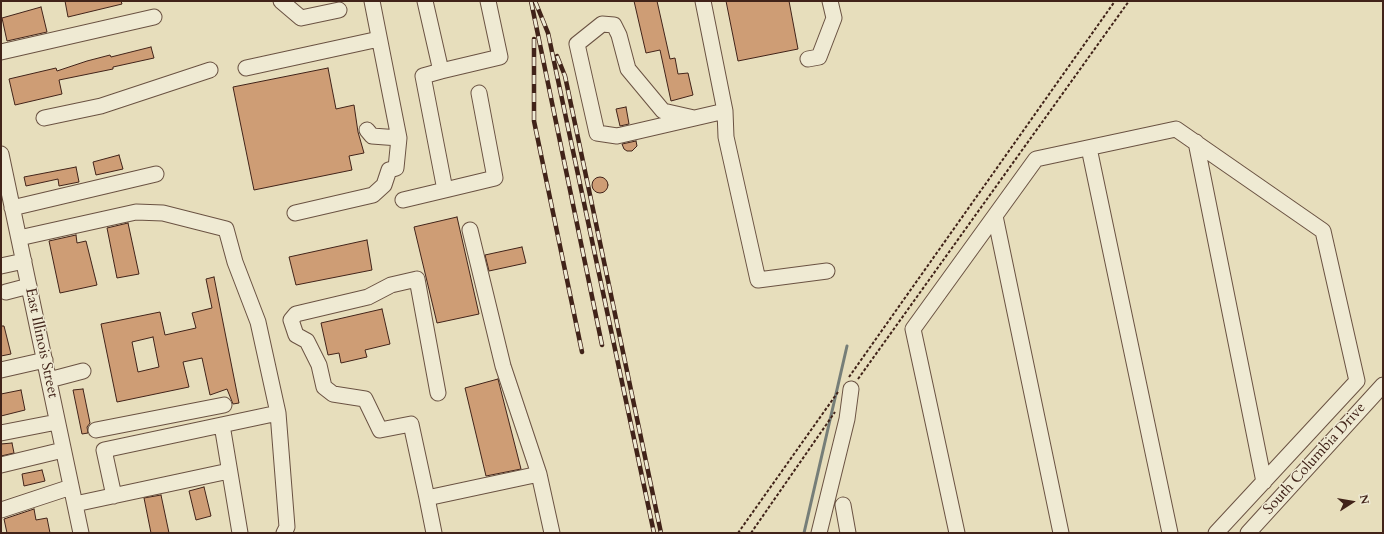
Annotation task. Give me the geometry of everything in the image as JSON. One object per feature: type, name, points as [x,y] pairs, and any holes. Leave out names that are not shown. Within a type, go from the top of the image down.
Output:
[{"type":"street","points":[[281,1],[301,18],[339,10]]},
{"type":"street","points":[[295,213],[373,195],[384,185],[389,170],[396,168],[399,138],[372,1]]},
{"type":"street","points":[[425,1],[441,71]]},
{"type":"street","points":[[445,190],[423,76],[500,57],[488,1]]},
{"type":"street","points":[[703,1],[725,111],[726,137],[758,280],[827,270]]},
{"type":"street","points":[[808,59],[820,57],[834,18],[830,1]]},
{"type":"street","points":[[1,52],[154,17]]},
{"type":"street","points":[[694,118],[663,111],[628,69],[619,36],[614,25],[602,24],[577,44],[597,133],[617,136],[725,111]]},
{"type":"street","points":[[246,68],[379,39]]},
{"type":"street","points":[[44,118],[101,106],[210,70]]},
{"type":"street","points":[[403,200],[495,178],[478,93]]},
{"type":"street","points":[[957,533],[913,329],[1036,159],[1176,129],[1322,231],[1357,381],[1216,533]]},
{"type":"street","points":[[367,130],[372,136],[399,138]]},
{"type":"street","points":[[1196,142],[1264,482]]},
{"type":"street","points":[[1089,148],[1170,533]]},
{"type":"street","name":"East Illinois Street","points":[[1,154],[80,533]]},
{"type":"street","points":[[12,208],[156,174]]},
{"type":"street","points":[[19,238],[136,212],[163,213],[226,229],[235,262],[258,322],[278,413],[287,527],[284,533]]},
{"type":"street","points":[[994,216],[1061,533]]},
{"type":"street","points":[[470,230],[503,366],[539,474],[552,533]]},
{"type":"street","points":[[1,266],[24,261]]},
{"type":"street","points":[[434,533],[411,424],[380,430],[365,399],[333,394],[324,387],[319,365],[307,341],[296,335],[291,320],[296,314],[368,297],[391,285],[417,280],[438,393]]},
{"type":"street","points":[[6,292],[29,286]]},
{"type":"street","points":[[1,370],[45,360]]},
{"type":"street","points":[[49,380],[83,371]]},
{"type":"street","name":"South Columbia Drive","points":[[1248,533],[1383,385]]},
{"type":"street","points":[[819,533],[848,419],[846,386]]},
{"type":"street","points":[[96,430],[224,405]]},
{"type":"street","points":[[114,496],[104,450],[278,413]]},
{"type":"street","points":[[1,433],[58,422]]},
{"type":"street","points":[[222,425],[240,533]]},
{"type":"street","points":[[1,465],[63,450]]},
{"type":"street","points":[[75,504],[229,471]]},
{"type":"street","points":[[427,498],[539,474]]},
{"type":"street","points":[[1,510],[71,487]]},
{"type":"street","points":[[843,505],[848,533]]},
{"type":"path","points":[[846,386],[1115,1]]},
{"type":"path","points":[[738,533],[1129,1]]},
{"type":"path","points":[[752,533],[838,408]]},
{"type":"building","points":[[65,1],[121,1],[122,4],[68,17]]},
{"type":"building","points":[[634,1],[657,1],[670,59],[675,58],[678,74],[688,73],[693,95],[671,101],[660,50],[646,53]]},
{"type":"building","points":[[726,1],[789,1],[798,49],[738,61]]},
{"type":"building","points":[[41,7],[47,32],[7,41],[2,18]]},
{"type":"building","points":[[151,47],[154,58],[113,67],[113,69],[59,80],[62,94],[15,105],[9,79],[56,68],[57,71],[110,55],[111,57]]},
{"type":"building","points":[[328,68],[336,109],[354,105],[358,132],[364,153],[349,156],[352,170],[254,190],[233,87]]},
{"type":"building","points":[[626,107],[629,124],[620,126],[616,109]]},
{"type":"building","points":[[636,141],[637,146],[632,151],[627,151],[624,149],[622,144]]},
{"type":"building","points":[[119,155],[123,169],[96,175],[93,162]]},
{"type":"building","points":[[76,167],[79,182],[59,186],[58,179],[26,186],[24,177]]},
{"type":"building","points":[[600,177],[607,182],[608,185],[603,192],[600,193],[593,188],[592,185],[597,178]]},
{"type":"building","points":[[457,217],[479,314],[437,323],[414,227]]},
{"type":"building","points":[[128,223],[139,274],[117,278],[107,228]]},
{"type":"building","points":[[76,235],[77,243],[86,241],[97,285],[60,293],[49,241]]},
{"type":"building","points":[[367,240],[372,270],[296,285],[289,257]]},
{"type":"building","points":[[522,247],[526,263],[489,271],[485,255]]},
{"type":"building","points":[[214,277],[239,403],[233,404],[227,389],[210,395],[202,358],[183,362],[189,387],[117,402],[101,324],[160,312],[165,335],[196,328],[192,313],[212,308],[206,279]],"holes":[[[153,337],[159,367],[138,372],[132,342]]]},
{"type":"building","points":[[382,309],[390,344],[365,350],[367,357],[341,363],[339,353],[328,355],[321,323]]},
{"type":"building","points":[[1,326],[4,326],[11,354],[1,356]]},
{"type":"building","points":[[498,379],[521,469],[486,476],[465,388]]},
{"type":"building","points":[[83,389],[90,423],[87,427],[88,433],[82,434],[73,390]]},
{"type":"building","points":[[21,390],[25,410],[1,416],[1,394]]},
{"type":"building","points":[[12,443],[14,453],[1,456],[1,444]]},
{"type":"building","points":[[42,470],[45,481],[24,486],[22,474]]},
{"type":"building","points":[[204,487],[211,516],[196,520],[189,491]]},
{"type":"building","points":[[161,495],[169,533],[151,533],[144,498]]},
{"type":"building","points":[[34,509],[36,520],[47,518],[50,533],[7,533],[4,519]]},
{"type":"waterway","points":[[804,533],[847,346]]},
{"type":"railway","points":[[531,1],[602,345]]},
{"type":"railway","points":[[535,1],[548,33],[654,533]]},
{"type":"railway","points":[[534,39],[534,121],[582,352]]},
{"type":"railway","points":[[557,56],[565,76],[661,533]]}]
